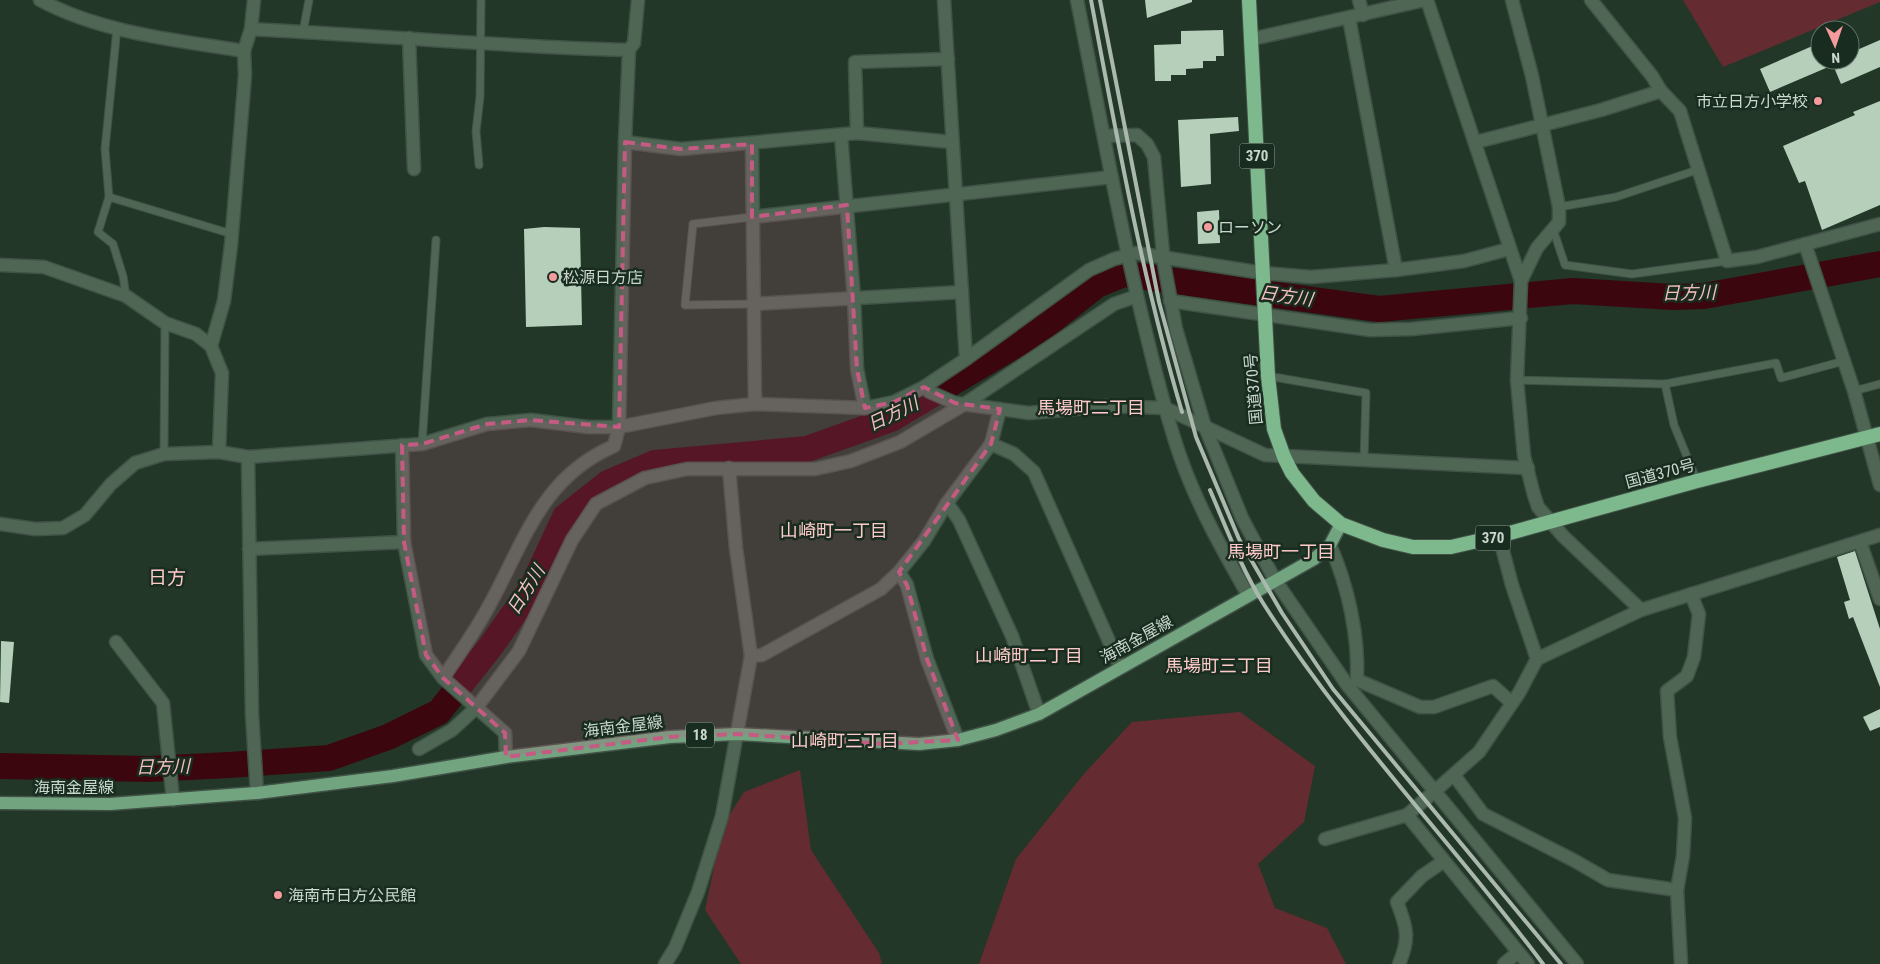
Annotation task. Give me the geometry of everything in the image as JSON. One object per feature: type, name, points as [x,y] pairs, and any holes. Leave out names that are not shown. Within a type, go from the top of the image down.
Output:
[{"type":"highway","name":"国道370号","points":[[1249,0],[1268,376],[1274,429],[1292,473],[1314,501],[1341,524],[1383,540],[1413,547],[1451,547],[1499,536],[1551,520],[1873,436]]},
{"type":"main road","name":"海南金屋線","points":[[0,803],[110,804],[257,792],[393,776],[506,757],[670,737],[737,734],[883,744],[919,744],[958,740],[996,730],[1038,714],[1120,666],[1314,559],[1330,545],[1341,524]]},
{"type":"street","points":[[40,0],[66,14],[117,28],[244,51]]},
{"type":"street","points":[[211,346],[224,301],[232,234],[245,75],[244,51],[251,29],[254,0]]},
{"type":"street","points":[[445,680],[490,606],[538,509],[564,479],[578,467],[593,455],[614,446],[620,428],[625,142],[629,50],[634,43],[638,0]]},
{"type":"street","points":[[944,0],[966,359]]},
{"type":"street","points":[[1077,0],[1136,294],[1165,408],[1181,458],[1192,483],[1219,543],[1248,595]]},
{"type":"street","points":[[1359,0],[1363,15]]},
{"type":"street","points":[[1252,40],[1426,0],[1476,142],[1509,249],[1521,281],[1517,380],[1524,456],[1538,507],[1563,536],[1641,610]]},
{"type":"street","points":[[1512,0],[1543,125],[1559,207],[1559,222],[1537,248],[1521,281]]},
{"type":"street","points":[[1591,0],[1652,76],[1661,91],[1680,111],[1700,169],[1727,261],[1807,249],[1880,224]]},
{"type":"street","points":[[1349,18],[1396,270]]},
{"type":"street","points":[[251,29],[556,49],[629,50]]},
{"type":"street","points":[[409,38],[414,169]]},
{"type":"street","points":[[858,134],[855,62],[948,59]]},
{"type":"street","points":[[1476,142],[1601,110],[1661,91]]},
{"type":"street","points":[[625,142],[681,149],[858,134],[952,142]]},
{"type":"street","points":[[841,135],[854,298],[857,369],[865,408]]},
{"type":"street","points":[[1104,136],[1137,135],[1147,144],[1154,157],[1163,260],[1169,296],[1189,380],[1205,427],[1242,518],[1275,580],[1435,791],[1578,964]]},
{"type":"street","points":[[752,144],[755,404]]},
{"type":"street","points":[[752,217],[1112,177]]},
{"type":"street","points":[[0,524],[34,528],[63,528],[85,515],[111,484],[135,463],[164,454],[220,452],[248,456],[422,444],[496,423],[531,420],[588,427],[620,428],[716,408],[755,404],[865,408],[894,402],[927,389],[1089,270],[1129,259],[1136,253],[1163,260],[1263,276],[1311,277],[1396,270],[1464,261],[1509,249]]},
{"type":"street","points":[[1807,249],[1854,391],[1873,436],[1880,485]]},
{"type":"street","points":[[0,264],[44,267],[126,296],[165,322],[196,334],[211,346],[222,373],[220,452]]},
{"type":"street","points":[[754,304],[962,292]]},
{"type":"street","points":[[419,749],[452,730],[519,651],[572,540],[596,504],[645,478],[688,469],[815,468],[851,461],[900,442],[1114,304],[1136,294]]},
{"type":"street","points":[[1169,296],[1265,310],[1370,330],[1412,329],[1521,318]]},
{"type":"street","points":[[927,389],[959,404],[1029,413],[1108,406],[1165,408],[1265,455],[1528,468]]},
{"type":"street","points":[[751,656],[762,655],[838,614],[880,589],[899,572],[924,541],[947,503],[991,444],[1000,409]]},
{"type":"street","points":[[991,444],[1014,454],[1034,472],[1120,666]]},
{"type":"street","points":[[402,445],[404,542],[426,655],[445,680],[505,733],[506,757]]},
{"type":"street","points":[[248,456],[254,751],[257,792]]},
{"type":"street","points":[[665,964],[698,892],[722,816],[751,656],[736,548],[729,468]]},
{"type":"street","points":[[947,503],[959,520],[1012,636],[1038,714]]},
{"type":"street","points":[[1325,839],[1407,815],[1479,752],[1512,704],[1537,659],[1641,610],[1880,535]]},
{"type":"street","points":[[1499,536],[1512,584],[1537,659]]},
{"type":"street","points":[[250,549],[404,542]]},
{"type":"street","points":[[1860,542],[1880,599]]},
{"type":"street","points":[[1330,545],[1339,566],[1358,651],[1353,683]]},
{"type":"street","points":[[899,572],[907,585],[927,659],[958,740]]},
{"type":"street","points":[[1681,964],[1677,890],[1685,818],[1670,737],[1667,691],[1687,676],[1694,657],[1699,614],[1691,594]]},
{"type":"street","points":[[116,642],[163,703],[170,755],[173,800]]},
{"type":"street","points":[[1353,683],[1420,707],[1434,707],[1493,686],[1512,704]]},
{"type":"street","points":[[1454,775],[1483,814],[1608,880],[1677,890]]},
{"type":"street","points":[[1407,815],[1528,964]]},
{"type":"street","points":[[1399,964],[1406,947],[1406,924],[1397,902],[1422,876],[1444,861]]},
{"type":"street","points":[[1504,964],[1518,952]]},
{"type":"lane","points":[[303,32],[310,0]]},
{"type":"lane","points":[[479,165],[476,131],[480,97],[481,0]]},
{"type":"lane","points":[[117,28],[105,149],[109,198],[98,232],[113,244],[123,276],[126,296]]},
{"type":"lane","points":[[1559,207],[1616,197],[1700,169]]},
{"type":"lane","points":[[109,198],[232,234]]},
{"type":"lane","points":[[752,217],[693,224],[685,305],[754,304]]},
{"type":"lane","points":[[1553,229],[1565,265],[1632,274],[1727,261]]},
{"type":"lane","points":[[422,444],[436,240]]},
{"type":"lane","points":[[164,454],[165,322]]},
{"type":"lane","points":[[1517,380],[1665,384],[1776,363],[1782,378],[1844,361]]},
{"type":"lane","points":[[1268,376],[1366,393],[1364,461]]},
{"type":"lane","points":[[1665,384],[1674,425],[1697,481]]},
{"type":"lane","points":[[1854,391],[1880,384]]},
{"type":"highlighted area","points":[[625,142],[681,149],[752,144],[752,217],[847,205],[857,369],[865,408],[894,402],[924,387],[955,403],[1000,409],[991,444],[899,572],[907,585],[927,659],[958,740],[883,744],[737,734],[670,737],[506,757],[505,733],[443,678],[426,655],[404,542],[402,445],[422,444],[487,424],[531,420],[619,427]]},
{"type":"shaded area","points":[[1683,0],[1880,0],[1880,2],[1837,20],[1810,20],[1810,31],[1723,67]]},
{"type":"shaded area","points":[[1240,712],[1315,766],[1304,822],[1258,864],[1275,908],[1327,928],[1346,964],[979,964],[1016,859],[1083,775],[1132,722]]},
{"type":"shaded area","points":[[800,770],[811,850],[879,953],[882,964],[741,964],[705,910],[723,825],[744,792]]},
{"type":"building","points":[[1145,0],[1192,0],[1192,2],[1147,18]]},
{"type":"building","points":[[1223,30],[1224,56],[1216,56],[1216,61],[1203,61],[1203,68],[1186,69],[1186,75],[1171,75],[1171,81],[1155,81],[1154,45],[1181,44],[1181,31]]},
{"type":"building","points":[[1880,40],[1880,67],[1841,84],[1835,70],[1860,70],[1860,49]]},
{"type":"building","points":[[1810,47],[1810,70],[1821,70],[1770,92],[1760,69]]},
{"type":"building","points":[[1880,101],[1880,205],[1822,230],[1805,181],[1799,183],[1783,146],[1855,115],[1853,112]]},
{"type":"building","points":[[1238,117],[1239,131],[1210,134],[1211,184],[1181,187],[1178,120]]},
{"type":"building","points":[[1219,210],[1220,243],[1198,244],[1197,212]]},
{"type":"building","name":"松源日方店","points":[[544,227],[580,228],[582,325],[526,327],[524,229]]},
{"type":"building","points":[[1855,551],[1880,629],[1880,687],[1853,617],[1849,619],[1844,602],[1850,600],[1837,557]]},
{"type":"building","points":[[1,641],[14,642],[9,703],[0,702]]},
{"type":"building","points":[[1880,709],[1880,727],[1870,731],[1863,717]]},
{"type":"waterway","name":"日方川","points":[[0,766],[149,769],[329,758],[388,737],[439,712],[491,646],[532,588],[565,517],[608,483],[655,463],[807,449],[891,419],[1036,333],[1097,285],[1124,274],[1379,309],[1573,291],[1673,297],[1704,296],[1880,264]]},
{"type":"railway","points":[[1091,0],[1142,259],[1182,412]]},
{"type":"railway","points":[[1100,0],[1159,302],[1196,437],[1239,539],[1282,613],[1333,689],[1561,964]]},
{"type":"railway","points":[[1210,490],[1248,576],[1263,603],[1295,651],[1364,742],[1543,964]]},
{"type":"place","name":"市立日方小学校","points":[[1818,101]]},
{"type":"place","name":"ローソン","points":[[1208,227]]},
{"type":"place","name":"松源日方店","points":[[553,277]]},
{"type":"place","name":"海南市日方公民館","points":[[278,895]]},
{"type":"district","name":"馬場町二丁目","points":[[1091,408]]},
{"type":"district","name":"山崎町一丁目","points":[[834,531]]},
{"type":"district","name":"馬場町一丁目","points":[[1281,552]]},
{"type":"district","name":"日方","points":[[167,577]]},
{"type":"district","name":"山崎町二丁目","points":[[1029,656]]},
{"type":"district","name":"馬場町三丁目","points":[[1219,666]]},
{"type":"district","name":"山崎町三丁目","points":[[845,741]]}]
